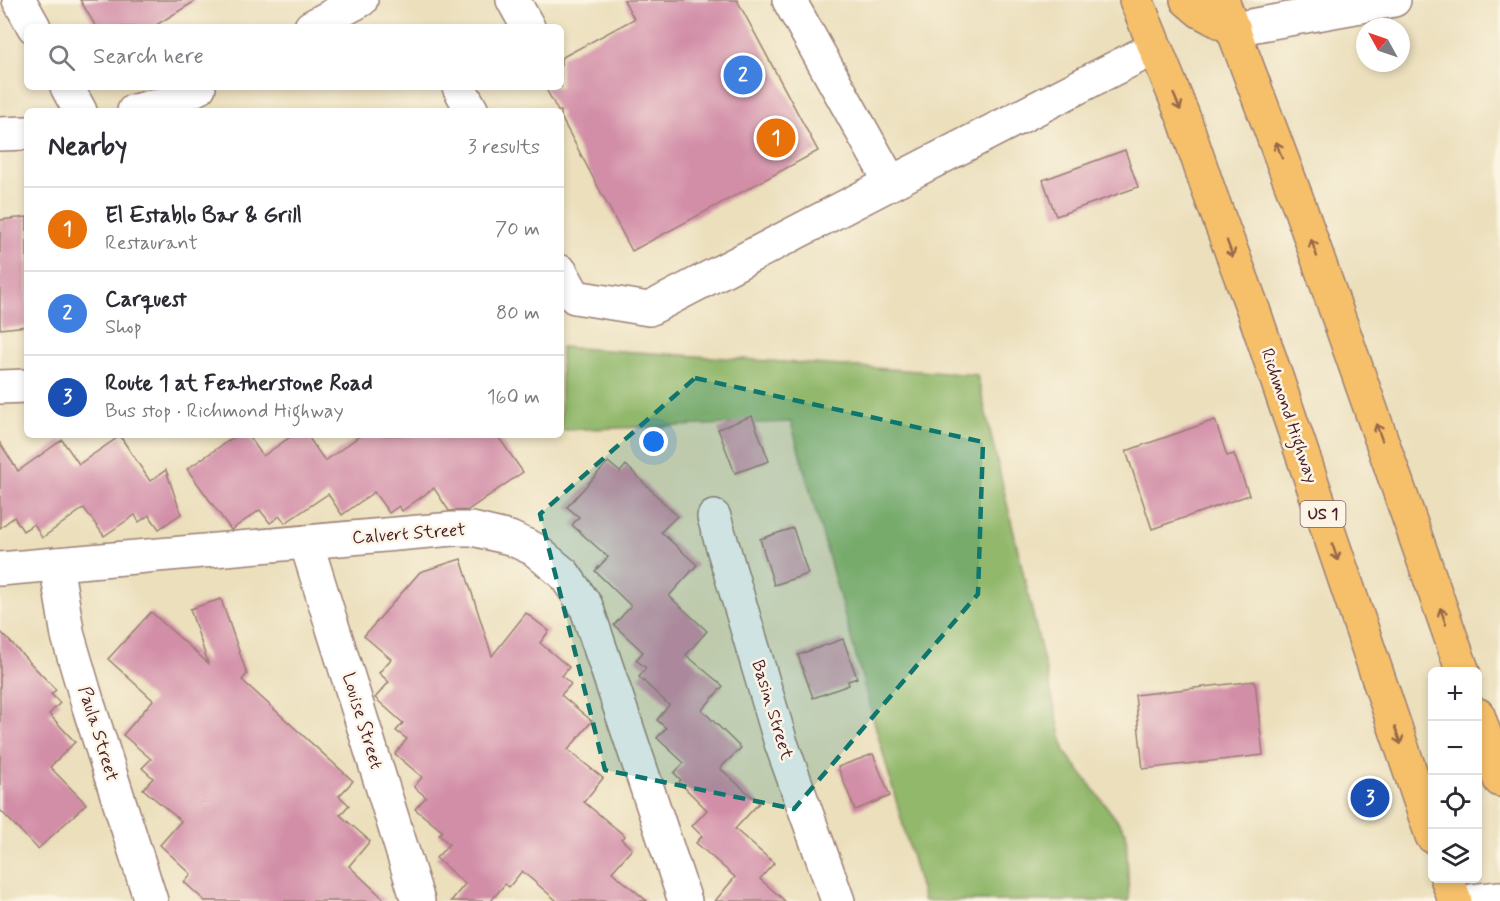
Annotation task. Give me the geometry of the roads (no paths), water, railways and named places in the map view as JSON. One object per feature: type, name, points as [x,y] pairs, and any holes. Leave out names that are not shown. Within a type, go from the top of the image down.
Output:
[{"type":"main road","name":"Richmond Highway","points":[[1136,0],[1185,121],[1253,309],[1430,829]]},
{"type":"main road","points":[[1187,0],[1200,11],[1228,15],[1299,205],[1460,667]]},
{"type":"main road","points":[[1480,721],[1500,780]]},
{"type":"main road","points":[[1448,883],[1455,901]]},
{"type":"street","points":[[19,0],[32,24]]},
{"type":"street","points":[[317,24],[361,0]]},
{"type":"street","points":[[513,0],[526,24]]},
{"type":"street","points":[[789,0],[891,183]]},
{"type":"street","points":[[1228,15],[1394,0]]},
{"type":"street","points":[[564,277],[575,297],[649,309],[1154,48]]},
{"type":"street","points":[[69,90],[78,108]]},
{"type":"street","points":[[461,90],[470,108]]},
{"type":"street","points":[[147,108],[185,100]]},
{"type":"street","points":[[0,134],[24,133]]},
{"type":"street","points":[[0,387],[24,386]]},
{"type":"street","name":"Basin Street","points":[[714,517],[781,743],[838,901]]},
{"type":"street","name":"Calvert Street","points":[[0,568],[453,529],[472,529],[510,538],[534,549],[564,574],[586,606],[686,901]]},
{"type":"street","name":"Louise Street","points":[[306,542],[418,901]]},
{"type":"street","name":"Paula Street","points":[[56,564],[68,636],[151,901]]},
{"type":"street","points":[[1472,901],[1500,898]]},
{"type":"place","name":"Carquest","points":[[743,75]]},
{"type":"place","name":"El Establo Bar & Grill","points":[[776,138]]},
{"type":"place","name":"Route 1 at Featherstone Road","points":[[1370,798]]}]
